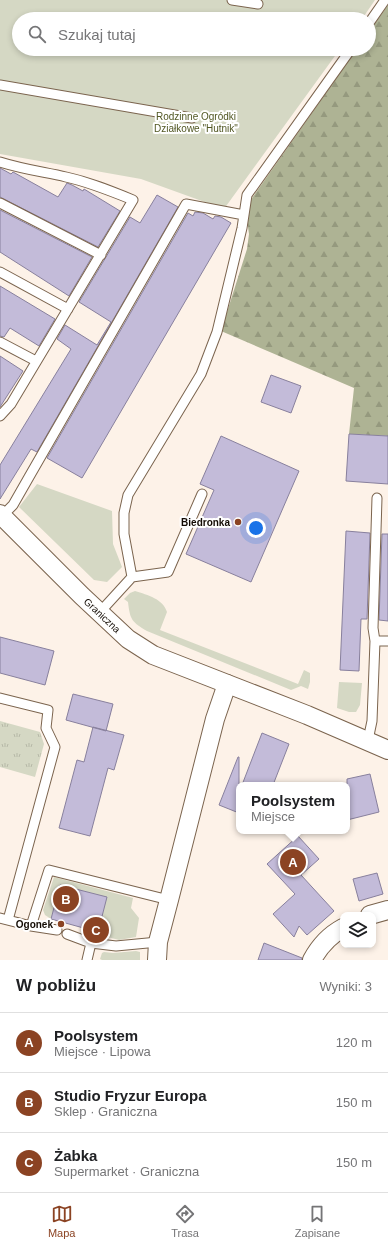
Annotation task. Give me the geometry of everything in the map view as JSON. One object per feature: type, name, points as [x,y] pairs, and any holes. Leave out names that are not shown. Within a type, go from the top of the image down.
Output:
[{"type":"street","name":"Graniczna","points":[[1,515],[128,639],[153,655],[368,740],[388,750]]},
{"type":"street","points":[[157,960],[158,942],[215,719],[227,684]]},
{"type":"street","points":[[376,913],[388,910]]},
{"type":"street","points":[[312,960],[325,943],[340,930]]},
{"type":"lane","points":[[232,0],[258,4]]},
{"type":"lane","points":[[376,14],[386,0]]},
{"type":"lane","points":[[132,577],[124,534],[124,513],[128,495],[201,374],[217,332],[244,215],[247,195],[346,56]]},
{"type":"lane","points":[[0,85],[192,118]]},
{"type":"lane","points":[[0,162],[11,166],[67,177],[103,188],[133,200],[11,404],[0,416]]},
{"type":"lane","points":[[0,203],[101,255]]},
{"type":"lane","points":[[1,515],[12,505],[29,477],[186,204],[244,215]]},
{"type":"lane","points":[[0,272],[68,309]]},
{"type":"lane","points":[[0,342],[36,361]]},
{"type":"lane","points":[[100,612],[132,577],[168,572],[202,494]]},
{"type":"lane","points":[[368,740],[372,721],[375,641],[373,628],[377,498]]},
{"type":"lane","points":[[375,641],[388,641]]},
{"type":"lane","points":[[0,698],[48,710],[46,728],[55,747],[4,919],[31,926],[57,930]]},
{"type":"lane","points":[[31,926],[49,870],[169,900]]},
{"type":"lane","points":[[67,934],[91,943],[116,946],[158,942]]},
{"type":"lane","points":[[87,960],[91,943]]},
{"type":"green space","name":"Rodzinne Ogródki Działkowe \"Hutnik\"","points":[[0,0],[375,0],[367,12],[12,12],[12,56],[335,56],[224,209],[141,179],[0,154]]},
{"type":"green space","points":[[388,5],[388,436],[349,434],[354,388],[221,331],[247,249],[249,234],[247,220],[250,201],[352,56],[376,56],[376,22]]},
{"type":"green space","points":[[37,484],[112,511],[113,544],[122,567],[107,582],[94,580],[19,507]]},
{"type":"green space","points":[[135,591],[154,598],[165,608],[167,612],[160,630],[298,684],[304,670],[310,673],[308,689],[301,686],[291,690],[147,631],[135,623],[131,617],[128,602],[124,599],[130,593]]},
{"type":"green space","points":[[339,682],[362,683],[360,705],[356,712],[349,712],[337,708]]},
{"type":"green space","points":[[0,721],[40,732],[44,744],[35,777],[0,767]]},
{"type":"green space","points":[[54,877],[133,898],[131,908],[139,918],[136,937],[119,940],[100,935],[60,885],[51,919],[45,915],[43,910]]},
{"type":"green space","points":[[104,952],[113,953],[140,952],[140,960],[100,959],[102,953]]},
{"type":"building","points":[[0,168],[11,174],[13,172],[58,197],[67,183],[83,191],[84,189],[120,211],[98,247],[0,197]]},
{"type":"building","points":[[157,195],[178,207],[37,452],[31,449],[0,499],[0,465],[71,349],[57,339],[65,325],[97,345],[111,322],[79,302],[130,217],[140,223]]},
{"type":"building","points":[[0,210],[92,257],[69,296],[0,252]]},
{"type":"building","points":[[195,212],[203,213],[213,219],[215,216],[221,217],[231,223],[82,478],[47,458],[188,213],[193,216]]},
{"type":"building","points":[[0,286],[55,319],[39,346],[10,328],[4,337],[0,336]]},
{"type":"building","points":[[0,356],[23,371],[0,407]]},
{"type":"building","points":[[271,375],[301,386],[291,413],[261,402]]},
{"type":"building","points":[[349,434],[388,436],[388,484],[346,481]]},
{"type":"building","name":"Biedronka","points":[[221,436],[299,471],[251,582],[186,554],[214,490],[200,484]]},
{"type":"building","points":[[346,531],[370,533],[367,619],[361,619],[359,671],[340,670]]},
{"type":"building","points":[[382,534],[388,534],[388,621],[379,620]]},
{"type":"building","points":[[0,637],[54,651],[45,685],[0,673]]},
{"type":"building","points":[[73,694],[113,704],[106,731],[66,720]]},
{"type":"building","points":[[93,727],[124,735],[114,770],[108,768],[90,836],[59,828],[77,760],[84,762]]},
{"type":"building","points":[[262,733],[289,744],[274,782],[243,782]]},
{"type":"building","points":[[239,757],[239,782],[236,782],[236,812],[219,805]]},
{"type":"building","points":[[370,774],[379,812],[350,819],[350,782],[347,782],[347,779]]},
{"type":"building","points":[[298,836],[319,859],[301,875],[334,911],[307,935],[299,926],[294,937],[273,914],[295,894],[267,864]]},
{"type":"building","points":[[377,873],[383,894],[359,901],[353,879]]},
{"type":"building","points":[[60,885],[107,897],[98,932],[51,919]]},
{"type":"building","points":[[264,943],[302,958],[302,960],[258,960]]},
{"type":"place","name":"Biedronka","points":[[238,522]]},
{"type":"place","name":"Poolsystem","points":[[293,862]]},
{"type":"place","name":"Studio Fryzur Europa","points":[[66,899]]},
{"type":"place","name":"Ogonek","points":[[61,924]]},
{"type":"place","name":"Żabka","points":[[96,930]]}]
